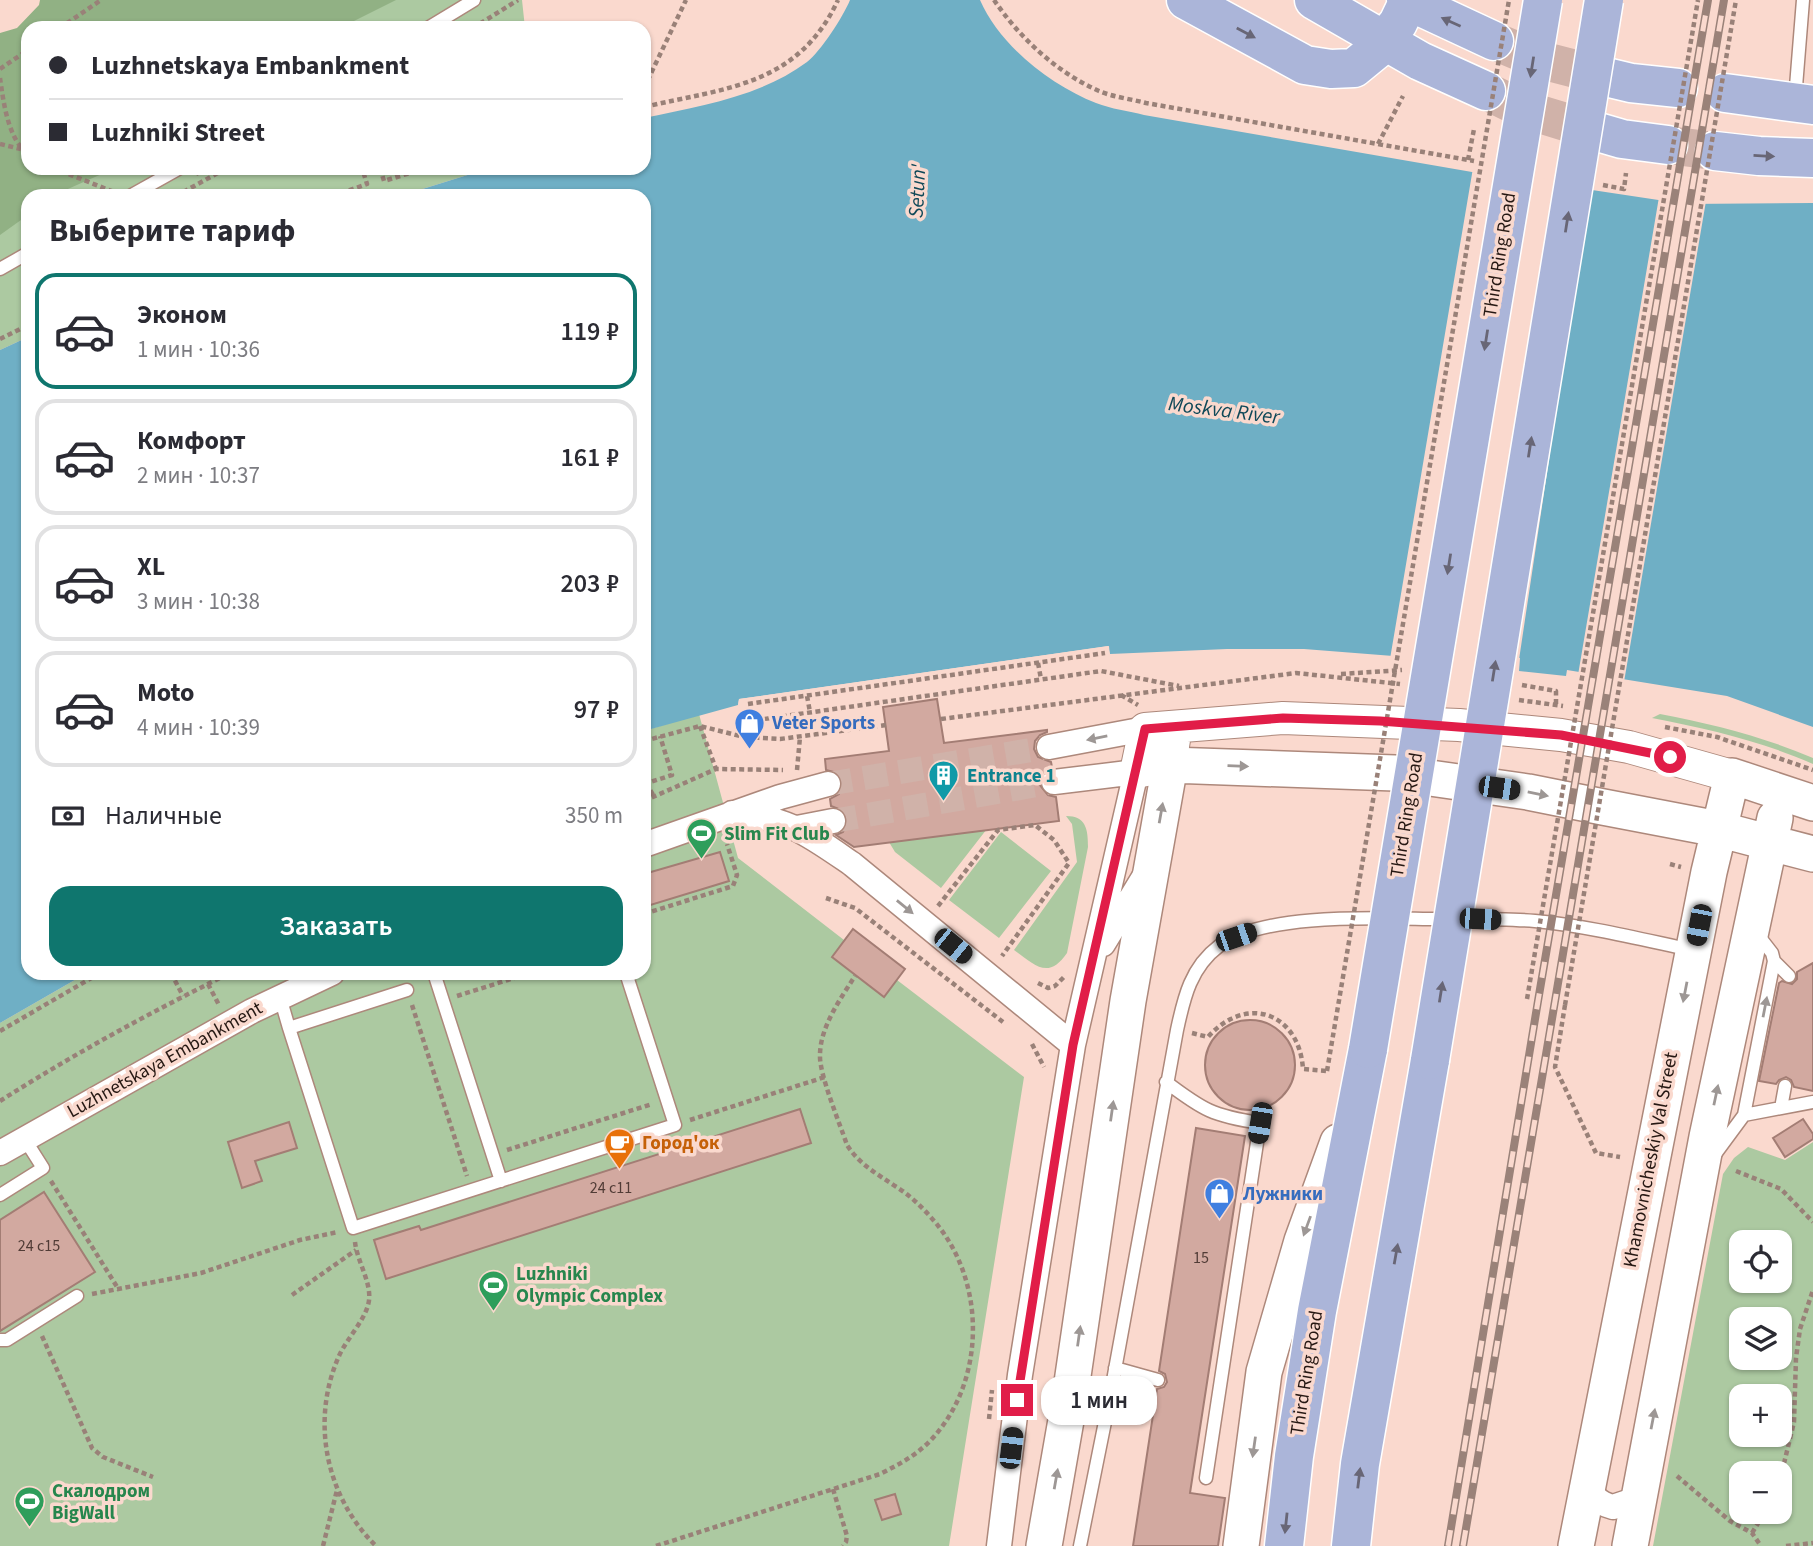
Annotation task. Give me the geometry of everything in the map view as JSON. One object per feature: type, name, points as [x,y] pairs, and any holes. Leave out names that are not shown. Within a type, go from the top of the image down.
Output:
[{"type":"main road","points":[[1186,0],[1305,65],[1331,69],[1354,68],[1384,41],[1398,23],[1408,1],[1494,41]]},
{"type":"main road","points":[[1314,0],[1384,41],[1486,91]]},
{"type":"main road","name":"Third Ring Road","points":[[1284,1546],[1294,1456],[1317,1311],[1345,1071],[1543,0]]},
{"type":"main road","points":[[1351,1546],[1360,1464],[1430,1060],[1604,0]]},
{"type":"main road","points":[[1618,80],[1678,88]]},
{"type":"main road","points":[[1725,93],[1804,104]]},
{"type":"main road","points":[[1615,148],[1668,145]]},
{"type":"main road","points":[[1715,151],[1813,158]]},
{"type":"main road","points":[[1044,1546],[1069,1403],[1128,1001],[1170,765],[1394,779],[1528,792],[1718,829],[1813,854]]},
{"type":"main road","points":[[1630,1546],[1699,1181],[1768,842],[1798,798],[1732,776]]},
{"type":"main road","name":"Khamovnicheskiy Val Street","points":[[1576,1546],[1693,951],[1718,829],[1732,776]]},
{"type":"main road","points":[[1241,1546],[1264,1372],[1302,1241],[1345,1071]]},
{"type":"street","points":[[1049,747],[1145,729],[1283,718],[1380,721],[1561,735],[1629,747],[1732,776]]},
{"type":"street","points":[[1054,782],[1170,765],[1176,727]]},
{"type":"street","points":[[999,1546],[1020,1375],[1073,1045],[1145,729]]},
{"type":"street","points":[[651,842],[780,797],[828,784]]},
{"type":"street","points":[[732,813],[779,820],[797,828],[852,864],[1073,1045]]},
{"type":"street","points":[[797,828],[833,821]]},
{"type":"street","points":[[1092,963],[1153,862]]},
{"type":"street","name":"Luzhnetskaya Embankment","points":[[0,1153],[280,997],[317,980]]},
{"type":"street","points":[[1588,1475],[1591,1493],[1597,1500],[1613,1507],[1630,1501],[1640,1486]]},
{"type":"lane","points":[[440,21],[474,0]]},
{"type":"lane","points":[[1803,0],[1804,104]]},
{"type":"lane","points":[[142,189],[168,175]]},
{"type":"lane","points":[[0,269],[21,257]]},
{"type":"lane","points":[[1080,1546],[1166,1082],[1188,984],[1206,957],[1221,945],[1253,931],[1282,924],[1372,913],[1536,921],[1627,936],[1693,951]]},
{"type":"lane","points":[[1699,1181],[1710,1161],[1744,1115],[1774,961],[1772,953],[1755,930],[1753,916]]},
{"type":"lane","points":[[1774,961],[1789,976]]},
{"type":"lane","points":[[436,980],[501,1181]]},
{"type":"lane","points":[[280,997],[353,1228],[676,1125],[628,980]]},
{"type":"lane","points":[[289,1028],[407,990]]},
{"type":"lane","points":[[1166,1082],[1208,1112],[1260,1123],[1213,1390],[1206,1478]]},
{"type":"lane","points":[[1781,1108],[1785,1086]]},
{"type":"lane","points":[[1744,1115],[1813,1102]]},
{"type":"lane","points":[[0,1195],[43,1168],[24,1138]]},
{"type":"lane","points":[[0,1340],[8,1340],[78,1296]]},
{"type":"lane","points":[[1115,1368],[1158,1380]]},
{"type":"path","points":[[70,21],[101,0]]},
{"type":"path","points":[[484,21],[519,0]]},
{"type":"path","points":[[651,73],[685,0]]},
{"type":"path","points":[[651,105],[756,80],[802,53],[832,13],[838,0]]},
{"type":"path","points":[[994,0],[1028,43],[1067,74],[1100,92],[1146,103],[1471,161],[1474,129]]},
{"type":"path","points":[[1208,1037],[1220,1024],[1234,1016],[1251,1013],[1268,1016],[1283,1024],[1295,1036],[1303,1069],[1345,1071],[1509,0]]},
{"type":"path","points":[[1527,999],[1698,0]]},
{"type":"path","points":[[1620,1157],[1596,1153],[1555,1067],[1736,0]]},
{"type":"path","points":[[0,69],[21,55]]},
{"type":"path","points":[[0,78],[5,113],[21,149]]},
{"type":"path","points":[[1378,144],[1403,96]]},
{"type":"path","points":[[0,144],[21,149]]},
{"type":"path","points":[[1615,148],[1624,189]]},
{"type":"path","points":[[70,175],[106,189]]},
{"type":"path","points":[[189,189],[214,175]]},
{"type":"path","points":[[353,189],[367,184],[364,175]]},
{"type":"path","points":[[382,175],[384,181],[403,175]]},
{"type":"path","points":[[0,339],[21,328]]},
{"type":"path","points":[[748,704],[1105,653]]},
{"type":"path","points":[[1038,663],[1041,679]]},
{"type":"path","points":[[744,737],[742,729],[746,722],[1101,671],[1183,687]]},
{"type":"path","points":[[941,719],[1296,673],[1412,685]]},
{"type":"path","points":[[1539,688],[1556,691],[1556,704]]},
{"type":"path","points":[[807,696],[810,712]]},
{"type":"path","points":[[1513,699],[1584,710]]},
{"type":"path","points":[[1607,714],[1618,716]]},
{"type":"path","points":[[651,739],[700,726],[744,737],[780,739],[886,725]]},
{"type":"path","points":[[700,726],[716,769]]},
{"type":"path","points":[[651,781],[672,775],[660,736]]},
{"type":"path","points":[[797,771],[800,737]]},
{"type":"path","points":[[651,799],[716,769],[807,770]]},
{"type":"path","points":[[651,793],[654,798]]},
{"type":"path","points":[[937,907],[998,830],[1035,825],[1054,840],[1069,863],[1002,956]]},
{"type":"path","points":[[651,912],[733,886],[737,875],[727,844]]},
{"type":"path","points":[[1670,864],[1682,867]]},
{"type":"path","points":[[826,898],[855,908],[1004,1022]]},
{"type":"path","points":[[656,1546],[895,1467],[920,1450],[939,1431],[953,1409],[964,1383],[974,1329],[967,1283],[950,1244],[920,1206],[863,1165],[851,1152],[825,1077],[820,1058],[821,1043],[835,1009],[855,975]]},
{"type":"path","points":[[0,1031],[88,980]]},
{"type":"path","points":[[175,980],[183,996]]},
{"type":"path","points":[[0,1101],[43,1074],[216,980]]},
{"type":"path","points":[[443,1001],[507,980]]},
{"type":"path","points":[[407,990],[472,1190]]},
{"type":"path","points":[[1025,1038],[1037,1050],[1045,1075]]},
{"type":"path","points":[[676,1125],[825,1077]]},
{"type":"path","points":[[493,1155],[667,1099]]},
{"type":"path","points":[[43,1168],[119,1290]]},
{"type":"path","points":[[1736,1171],[1781,1189],[1813,1222]]},
{"type":"path","points":[[78,1296],[201,1273],[300,1240],[353,1228],[356,1250],[369,1292],[369,1303],[339,1356],[331,1377],[324,1428],[327,1455],[337,1489],[351,1516],[376,1546]]},
{"type":"path","points":[[292,1295],[356,1250]]},
{"type":"path","points":[[1785,1461],[1794,1422],[1796,1358],[1800,1329],[1813,1290]]},
{"type":"path","points":[[36,1322],[92,1448],[103,1457],[153,1477]]},
{"type":"path","points":[[989,1429],[994,1380]]},
{"type":"path","points":[[1677,1476],[1730,1521],[1752,1533],[1760,1546]]},
{"type":"path","points":[[323,1546],[337,1489]]},
{"type":"path","points":[[833,1489],[847,1536],[843,1546]]},
{"type":"path","points":[[1752,1533],[1758,1524]]},
{"type":"path","points":[[1786,1546],[1813,1543]]},
{"type":"green space","points":[[40,0],[396,0],[354,21],[24,21],[39,5]]},
{"type":"green space","points":[[60,0],[522,0],[524,21],[29,21]]},
{"type":"green space","points":[[21,24],[21,175],[99,175],[68,189],[21,189],[21,220],[0,235],[0,33],[17,28]]},
{"type":"green space","points":[[21,27],[21,175],[468,175],[422,189],[21,189],[21,340],[0,350],[0,41]]},
{"type":"green space","name":"Luzhniki Olympic Complex","points":[[699,714],[738,858],[844,940],[853,929],[905,969],[897,980],[1024,1077],[949,1546],[0,1546],[0,1023],[75,980],[651,980],[651,729]]},
{"type":"green space","points":[[1660,714],[1757,737],[1813,758],[1813,764],[1734,736],[1652,718]]},
{"type":"green space","points":[[1066,816],[1082,821],[1088,847],[1067,953],[1054,966],[1047,968],[1035,964],[1014,950],[1077,862],[1072,824]]},
{"type":"green space","points":[[990,825],[941,888],[895,852],[889,842]]},
{"type":"green space","points":[[1001,832],[1051,871],[999,938],[949,900]]},
{"type":"green space","points":[[1813,1142],[1813,1546],[1653,1546],[1723,1174],[1734,1158],[1748,1147],[1785,1160]]},
{"type":"water","points":[[850,0],[980,0],[1000,33],[1045,75],[1079,95],[1114,108],[1472,172],[1685,204],[1813,203],[1813,727],[1727,696],[1567,670],[1566,676],[1519,671],[1520,658],[1408,645],[1406,657],[1304,649],[1110,654],[1108,646],[739,699],[738,705],[651,729],[651,189],[422,189],[468,175],[651,175],[651,116],[728,99],[769,84],[807,62],[837,24]]},
{"type":"water","points":[[21,340],[21,980],[75,980],[0,1023],[0,350]]},
{"type":"pier","points":[[1473,168],[1590,186],[1517,673],[1517,661],[1411,649],[1408,660],[1390,659]]},
{"type":"pier","points":[[1659,197],[1706,201],[1624,682],[1578,675]]},
{"type":"pier","points":[[1109,646],[1110,657],[1107,656],[1106,649],[742,702],[740,708],[738,705],[739,699]]},
{"type":"building","name":"Entrance 1","points":[[937,699],[944,743],[1047,730],[1035,741],[1034,749],[1038,757],[1051,762],[1052,767],[1041,776],[1039,784],[1048,795],[1056,797],[1059,821],[854,847],[836,835],[843,832],[848,819],[844,811],[831,806],[830,799],[839,794],[842,781],[838,773],[826,770],[825,759],[889,751],[883,707]]},
{"type":"building","points":[[720,852],[729,881],[651,905],[651,872]]},
{"type":"building","points":[[853,929],[905,969],[884,997],[832,957]]},
{"type":"building","points":[[1813,963],[1813,1091],[1794,1087],[1786,1077],[1776,1084],[1759,1081],[1779,983],[1782,981],[1792,984],[1797,979],[1797,972]]},
{"type":"building","points":[[1250,1020],[1267,1023],[1282,1033],[1292,1048],[1295,1065],[1292,1082],[1282,1097],[1267,1107],[1250,1110],[1233,1107],[1218,1097],[1208,1082],[1205,1065],[1208,1048],[1218,1033],[1233,1023]]},
{"type":"building","points":[[800,1109],[811,1143],[386,1279],[374,1240],[419,1226],[421,1230]]},
{"type":"building","points":[[1803,1119],[1813,1134],[1813,1139],[1785,1157],[1773,1138]]},
{"type":"building","points":[[289,1122],[297,1148],[255,1161],[262,1181],[242,1188],[228,1142]]},
{"type":"building","points":[[1196,1128],[1245,1136],[1190,1493],[1225,1498],[1218,1546],[1133,1546],[1157,1389],[1164,1387],[1167,1382],[1165,1374],[1159,1371]]},
{"type":"building","points":[[44,1192],[95,1272],[0,1331],[0,1220]]},
{"type":"building","points":[[895,1494],[901,1514],[882,1520],[875,1500]]},
{"type":"tunnel","points":[[1494,41],[1537,59],[1606,77]]},
{"type":"tunnel","points":[[1486,91],[1523,109],[1598,132]]},
{"type":"tunnel","points":[[1668,145],[1715,151]]},
{"type":"tunnel","points":[[828,784],[1049,747]]},
{"type":"tunnel","points":[[833,821],[1054,782]]},
{"type":"railway","points":[[1448,1546],[1708,0]]},
{"type":"railway","points":[[1463,1546],[1724,0]]},
{"type":"place","name":"Veter Sports","points":[[749,750]]},
{"type":"place","name":"Entrance 1","points":[[944,803]]},
{"type":"place","name":"Slim Fit Club","points":[[701,861]]},
{"type":"place","name":"Город'ок","points":[[619,1170]]},
{"type":"place","name":"Лужники","points":[[1220,1221]]},
{"type":"place","name":"Luzhniki Olympic Complex","points":[[493,1312]]},
{"type":"place","name":"Скалодром BigWall","points":[[29,1529]]},
{"type":"route","points":[[1017,1400],[1073,1045],[1145,729],[1283,718],[1459,725],[1561,735],[1670,757]]},
{"type":"water label","name":"Setun'","points":[[917,191]]},
{"type":"water label","name":"Moskva River","points":[[1224,410]]}]
